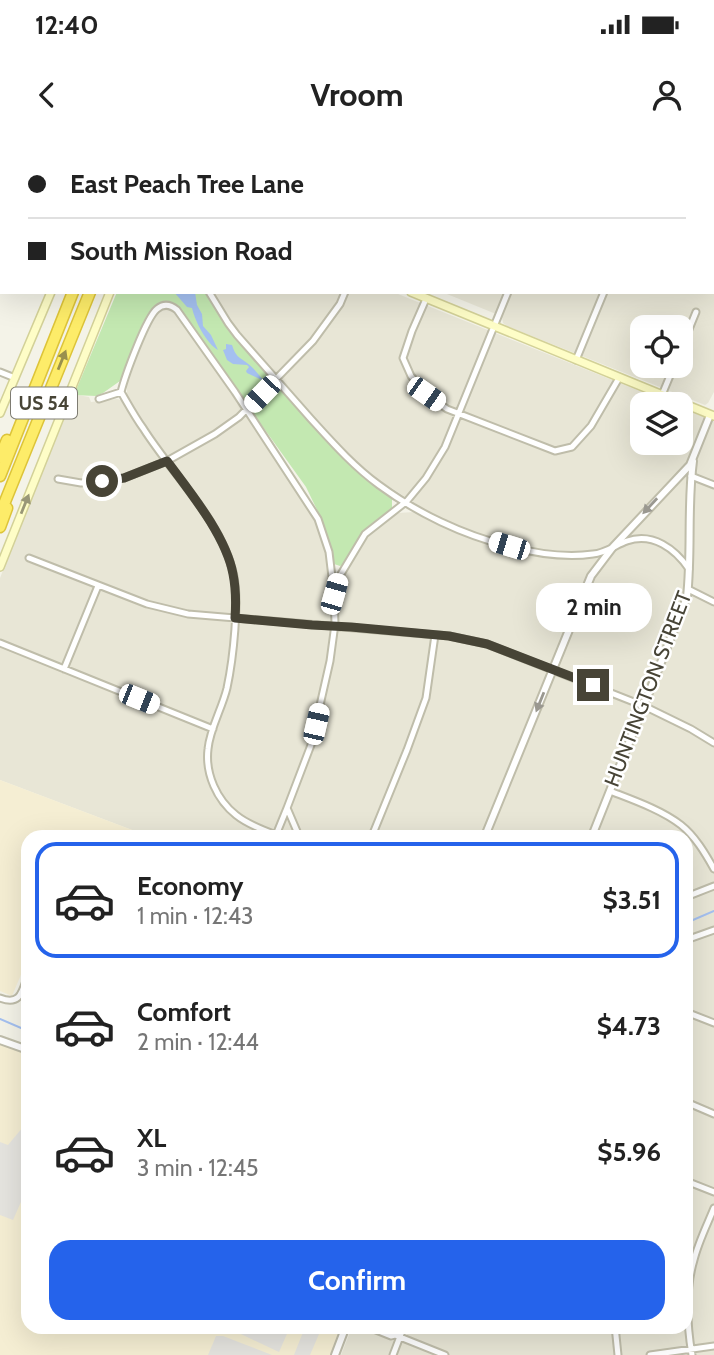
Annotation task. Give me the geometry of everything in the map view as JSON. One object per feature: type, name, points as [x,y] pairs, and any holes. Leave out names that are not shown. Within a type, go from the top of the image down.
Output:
[{"type":"highway","name":"US 54","points":[[0,476],[72,294]]},
{"type":"highway","name":"US 54","points":[[0,514],[89,294]]},
{"type":"highway","points":[[0,457],[65,312]]},
{"type":"highway","points":[[0,527],[39,416]]},
{"type":"main road","points":[[0,413],[50,294]]},
{"type":"main road","points":[[0,567],[109,294]]},
{"type":"main road","points":[[417,294],[652,392]]},
{"type":"main road","points":[[693,408],[712,416],[714,405]]},
{"type":"street","points":[[210,294],[228,323],[347,458],[378,485],[405,503],[458,529],[509,546],[553,554],[594,554],[638,538],[651,539],[668,546],[681,556],[690,569]]},
{"type":"street","points":[[58,479],[81,482],[124,478],[167,461],[215,434],[239,417],[313,341],[344,294]]},
{"type":"street","points":[[334,594],[338,579],[365,534],[405,503],[426,478],[445,447],[507,294]]},
{"type":"street","points":[[576,360],[603,294]]},
{"type":"street","points":[[426,299],[403,358],[411,376],[426,394],[459,414],[555,451],[562,450],[572,447],[591,426],[619,378]]},
{"type":"street","points":[[265,830],[236,816],[219,797],[208,768],[208,749],[227,690],[232,656],[236,604],[233,573],[220,537],[143,429],[121,391],[150,319],[161,306],[167,305],[177,310],[246,410],[318,519],[329,552],[335,626],[330,661],[311,745],[279,830]]},
{"type":"street","points":[[693,319],[696,312]]},
{"type":"street","points":[[0,372],[15,378]]},
{"type":"street","points":[[99,398],[121,391]]},
{"type":"street","points":[[487,830],[591,576],[613,547],[690,465],[712,416]]},
{"type":"street","name":"HUNTINGTON STREET","points":[[594,830],[687,597],[694,454]]},
{"type":"street","points":[[691,476],[714,485]]},
{"type":"street","points":[[29,558],[148,604],[188,614],[435,635],[487,644],[644,706],[714,743]]},
{"type":"street","points":[[64,669],[99,586]]},
{"type":"street","points":[[688,589],[714,602]]},
{"type":"street","points":[[374,830],[426,698],[435,635]]},
{"type":"street","points":[[0,643],[213,729]]},
{"type":"street","points":[[610,791],[652,809],[686,830]]},
{"type":"street","points":[[288,807],[297,830]]},
{"type":"street","points":[[693,838],[701,846],[714,870]]},
{"type":"street","points":[[693,894],[714,886]]},
{"type":"street","points":[[693,938],[714,930]]},
{"type":"street","points":[[0,998],[9,1002],[15,1000],[21,992]]},
{"type":"street","points":[[693,1015],[714,1024]]},
{"type":"street","points":[[0,1040],[21,1048]]},
{"type":"street","points":[[693,1105],[714,1114]]},
{"type":"street","points":[[693,1184],[714,1192]]},
{"type":"street","points":[[693,1265],[714,1208]]},
{"type":"street","points":[[335,1355],[343,1334]]},
{"type":"street","points":[[386,1334],[398,1336],[444,1355]]},
{"type":"street","points":[[616,1334],[618,1355]]},
{"type":"street","points":[[690,1334],[691,1352]]},
{"type":"street","points":[[393,1355],[398,1336]]},
{"type":"street","points":[[650,1355],[691,1352],[714,1346]]},
{"type":"shaded area","points":[[213,294],[398,294],[642,392],[630,392],[630,455],[693,455],[693,413],[714,421],[714,1355],[341,1355],[349,1334],[693,1334],[693,830],[132,830],[0,780],[0,578],[72,394],[89,397],[91,402],[121,400],[127,396],[128,378],[154,315],[167,307],[177,312],[315,520],[328,560],[332,593],[339,592],[348,566],[370,534],[397,513],[415,512],[418,505],[374,477],[328,434],[237,331]]},
{"type":"shaded area","points":[[447,294],[503,294],[496,314]]},
{"type":"shaded area","points":[[511,294],[714,294],[714,392],[705,405],[693,400],[693,392],[672,392],[637,378],[693,378],[693,315],[630,315],[630,375],[503,323],[502,317]]},
{"type":"shaded area","points":[[0,780],[132,830],[21,830],[21,975],[12,996],[0,991]]},
{"type":"shaded area","points":[[0,1038],[21,1046],[21,1334],[343,1334],[335,1355],[0,1355]]},
{"type":"shaded area","points":[[21,1129],[21,1202],[13,1220],[0,1215],[0,1142],[8,1145]]},
{"type":"shaded area","points":[[241,1334],[287,1334],[279,1352]]},
{"type":"shaded area","points":[[302,1334],[319,1334],[310,1355],[294,1355]]},
{"type":"shaded area","points":[[216,1336],[223,1336],[272,1355],[208,1355]]},
{"type":"green space","points":[[116,294],[206,294],[235,336],[270,376],[270,382],[251,402],[245,401],[180,309],[164,304],[154,307],[120,381],[96,396],[74,395]]},
{"type":"green space","points":[[278,386],[345,458],[391,495],[392,508],[361,535],[343,565],[334,564],[321,518],[306,487],[253,413],[255,404]]},
{"type":"water","points":[[176,294],[195,294],[203,326],[218,350],[202,331],[192,308],[187,307]]},
{"type":"water","points":[[226,344],[232,345],[238,356],[264,381],[247,373],[247,365],[233,364],[227,360],[223,350],[226,349]]},
{"type":"waterway","points":[[693,920],[714,911]]},
{"type":"waterway","points":[[0,1019],[21,1028]]},
{"type":"route","points":[[102,481],[124,478],[167,461],[220,537],[233,573],[235,618],[449,636],[487,644],[593,685]]}]
